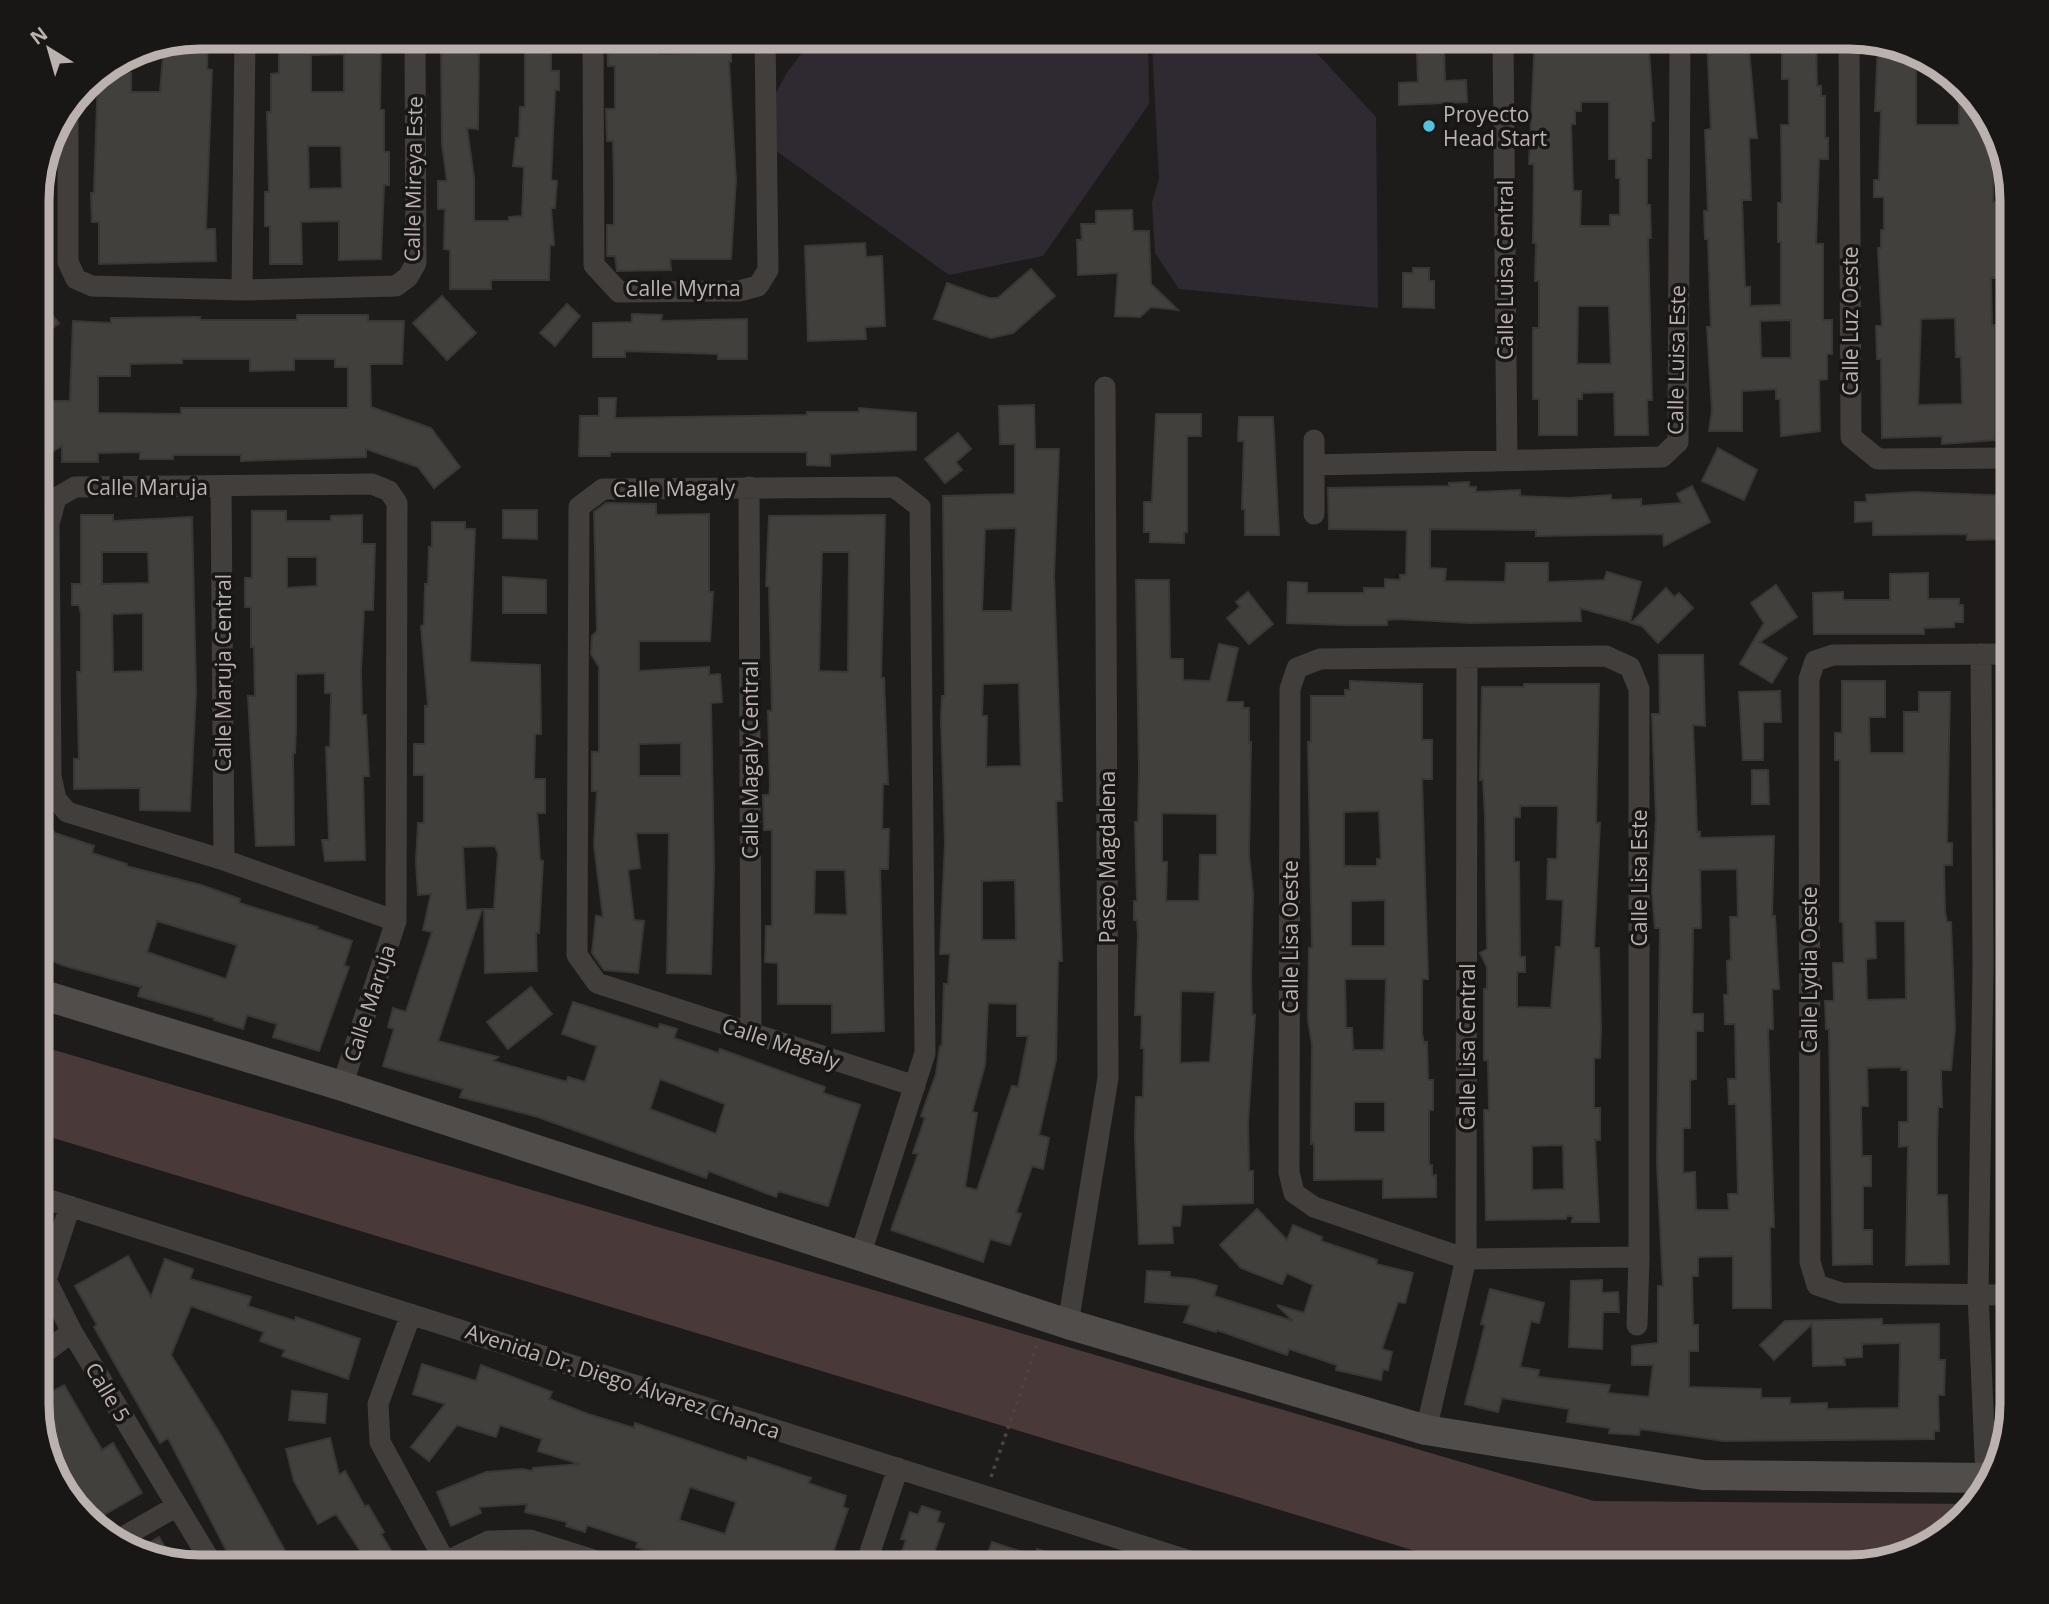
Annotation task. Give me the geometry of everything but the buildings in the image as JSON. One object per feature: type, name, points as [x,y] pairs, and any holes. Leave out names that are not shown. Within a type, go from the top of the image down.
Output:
[{"type":"street","points":[[242,290],[245,49]]},
{"type":"street","name":"Calle Mireya Este","points":[[68,127],[68,262],[76,279],[92,286],[242,290],[396,286],[408,278],[415,264],[415,49]]},
{"type":"street","name":"Calle Myrna","points":[[593,49],[594,265],[619,292],[633,292],[739,291],[758,286],[768,270],[765,49]]},
{"type":"street","name":"Calle Luisa Central","points":[[1503,49],[1507,461]]},
{"type":"street","name":"Calle Luisa Este","points":[[1314,465],[1661,457],[1678,442],[1680,49]]},
{"type":"street","name":"Calle Luz Oeste","points":[[1849,49],[1851,437],[1878,459],[2000,458]]},
{"type":"street","name":"Paseo Magdalena","points":[[1055,1328],[1108,1078],[1105,387]]},
{"type":"street","points":[[1314,440],[1314,514]]},
{"type":"street","name":"Calle Maruja","points":[[342,1086],[396,921],[397,503],[389,491],[372,484],[75,487],[56,498],[49,524],[50,762],[55,799],[67,812],[224,860],[396,921]]},
{"type":"street","name":"Calle Maruja Central","points":[[221,486],[224,860]]},
{"type":"street","name":"Calle Magaly Central","points":[[749,487],[751,1033]]},
{"type":"street","name":"Calle Magaly","points":[[860,1256],[915,1086],[925,1053],[920,507],[894,487],[603,488],[579,507],[577,955],[597,984],[915,1086]]},
{"type":"street","points":[[1988,1464],[1978,1294],[1983,966],[1982,654],[2000,654]]},
{"type":"street","name":"Calle Lydia Oeste","points":[[1978,1294],[1841,1293],[1817,1285],[1810,1262],[1809,679],[1815,661],[1833,655],[1982,654]]},
{"type":"street","name":"Calle Lisa Este","points":[[1467,658],[1606,656],[1630,667],[1639,689],[1637,1325]]},
{"type":"street","name":"Calle Lisa Central","points":[[1426,1430],[1466,1259],[1467,658]]},
{"type":"street","name":"Calle Lisa Oeste","points":[[1466,1259],[1314,1207],[1294,1194],[1289,1172],[1290,689],[1297,668],[1320,659],[1467,658]]},
{"type":"street","points":[[49,997],[342,1086],[860,1256],[1055,1328],[1426,1430],[1703,1475],[1981,1478]]},
{"type":"street","name":"Avenida Dr. Diego Álvarez Chanca","points":[[49,1200],[1171,1555]]},
{"type":"street","name":"Calle 5","points":[[49,1270],[69,1206]]},
{"type":"street","points":[[1466,1259],[1639,1256]]},
{"type":"street","name":"Calle 5","points":[[49,1286],[72,1332],[207,1555]]},
{"type":"street","points":[[1978,1294],[2000,1295]]},
{"type":"street","points":[[411,1314],[378,1404],[380,1442],[441,1555]]},
{"type":"street","points":[[49,1349],[72,1332]]},
{"type":"street","points":[[868,1555],[898,1468]]},
{"type":"street","points":[[125,1536],[177,1506]]},
{"type":"street","points":[[463,1555],[489,1541],[530,1540],[577,1555]]},
{"type":"path","points":[[997,1461],[1055,1328]]},
{"type":"shaded area","points":[[805,49],[1148,49],[1149,104],[1043,256],[949,275],[775,150],[772,101],[786,74]]},
{"type":"shaded area","points":[[1152,49],[1313,49],[1376,117],[1378,308],[1179,289],[1155,253],[1152,203],[1159,178]]},
{"type":"shaded area","points":[[49,1049],[1594,1501],[1963,1504],[1925,1535],[1898,1547],[1869,1554],[1428,1555],[49,1137]]},
{"type":"place","name":"Proyecto Head Start","points":[[1429,126]]}]
